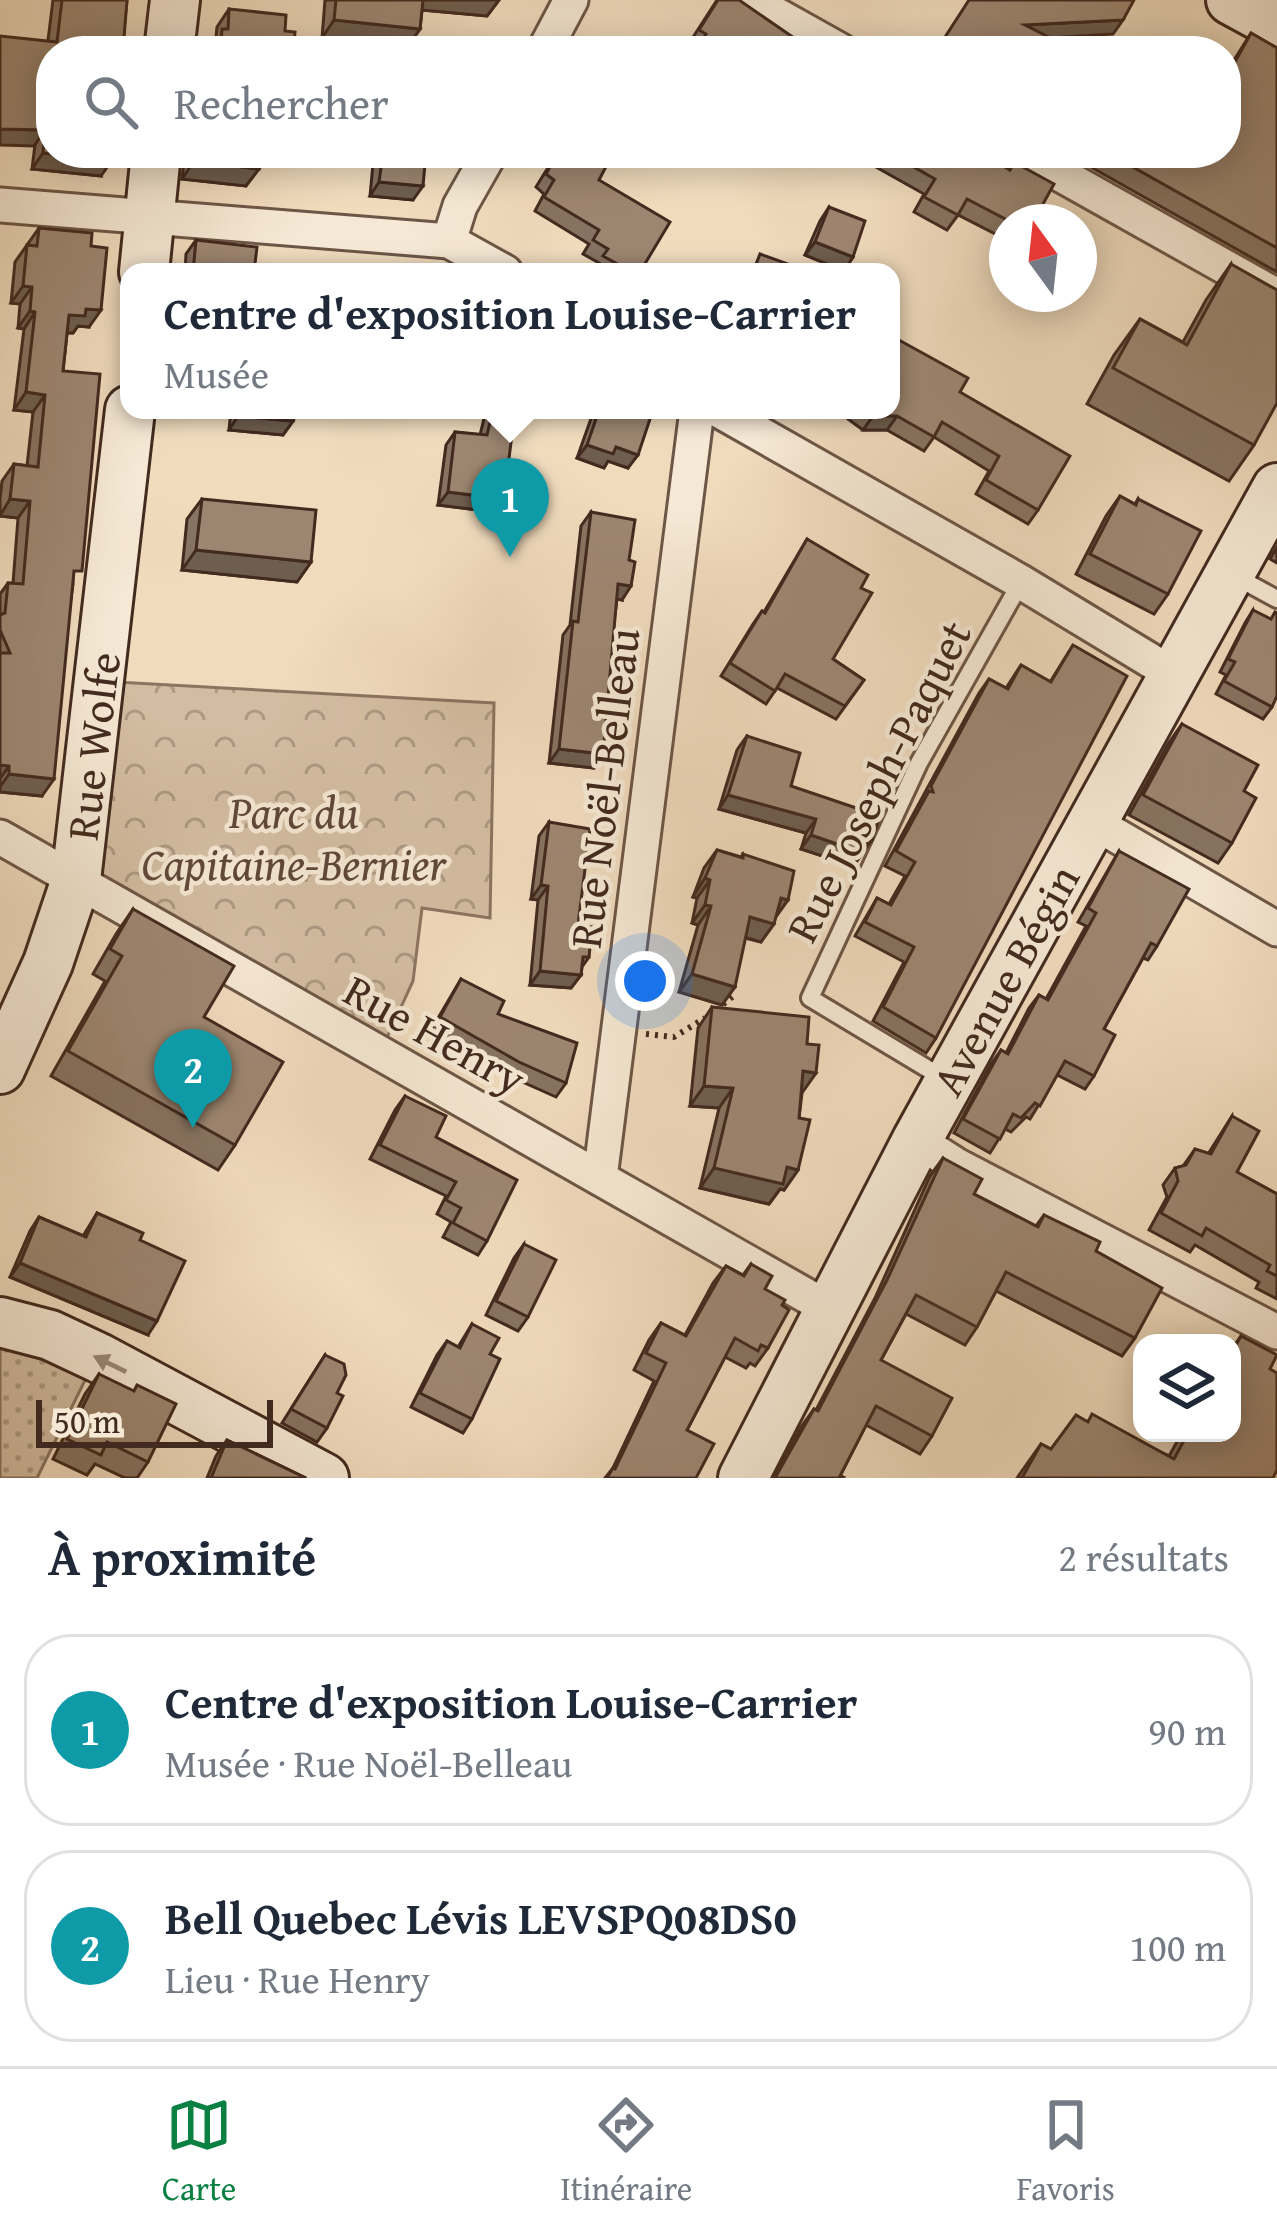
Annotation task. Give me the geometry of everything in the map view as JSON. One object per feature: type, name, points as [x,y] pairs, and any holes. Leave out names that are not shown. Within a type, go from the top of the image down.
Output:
[{"type":"street","points":[[171,36],[175,0]]},
{"type":"street","points":[[552,36],[572,0]]},
{"type":"street","points":[[750,0],[814,36]]},
{"type":"street","points":[[1232,0],[1277,25]]},
{"type":"street","points":[[145,263],[154,168]]},
{"type":"street","points":[[449,242],[460,206],[482,168]]},
{"type":"street","points":[[1049,168],[1277,296]]},
{"type":"street","points":[[0,205],[449,242],[491,263]]},
{"type":"street","name":"Rue Wolfe","points":[[0,1069],[48,963],[76,880],[129,419]]},
{"type":"street","name":"Rue Noël-Belleau","points":[[600,1178],[696,419]]},
{"type":"street","points":[[734,419],[1176,676]]},
{"type":"street","name":"Avenue Bégin","points":[[743,1478],[917,1140],[1277,488]]},
{"type":"street","points":[[1093,822],[1277,928]]},
{"type":"street","name":"Rue Henry","points":[[0,836],[828,1308]]},
{"type":"street","points":[[917,1140],[956,1165],[1277,1332]]},
{"type":"street","points":[[0,1322],[50,1335],[99,1358],[324,1478]]},
{"type":"lane","points":[[1230,574],[1277,599]]},
{"type":"lane","name":"Rue Joseph-Paquet","points":[[949,1081],[810,998],[919,763],[1021,582]]},
{"type":"path","points":[[618,1032],[674,1037],[736,994]]},
{"type":"green space","name":"Parc du Capitaine-Bernier","points":[[116,682],[494,703],[490,918],[422,908],[413,981],[379,1055],[78,881]]},
{"type":"green space","points":[[0,1332],[91,1368],[37,1478],[0,1478]]},
{"type":"building","points":[[62,0],[127,0],[124,36],[58,36]]},
{"type":"building","points":[[336,0],[423,0],[420,29],[334,20]]},
{"type":"building","points":[[718,0],[739,0],[791,36],[705,36],[699,30]]},
{"type":"building","points":[[969,0],[1134,0],[1123,20],[1025,25],[1047,36],[946,36]]},
{"type":"building","points":[[229,9],[286,15],[285,31],[295,32],[295,36],[221,36],[222,29],[228,29]]},
{"type":"building","points":[[1251,33],[1277,48],[1277,248],[1135,168],[1241,168],[1241,51]]},
{"type":"building","points":[[0,36],[36,40],[36,130],[0,129]]},
{"type":"building","points":[[381,168],[425,168],[423,186],[379,182]]},
{"type":"building","points":[[549,168],[605,168],[599,180],[670,222],[645,263],[616,263],[603,256],[608,249],[593,240],[599,230],[544,197],[554,180],[546,174]]},
{"type":"building","points":[[916,168],[1025,168],[1054,184],[1043,204],[989,204],[989,210],[967,199],[958,215],[924,197],[935,179]]},
{"type":"building","points":[[829,207],[865,221],[853,257],[815,242]]},
{"type":"building","points":[[39,228],[92,233],[91,246],[107,248],[101,310],[69,315],[63,371],[100,374],[82,571],[74,571],[54,779],[9,774],[9,766],[0,765],[0,653],[10,653],[0,630],[0,615],[5,613],[8,583],[23,584],[30,501],[10,499],[14,464],[38,467],[45,395],[26,392],[35,312],[30,311],[32,287],[23,286],[27,245],[37,246]]},
{"type":"building","points":[[196,240],[257,247],[255,263],[194,263]]},
{"type":"building","points":[[760,254],[785,263],[756,263]]},
{"type":"building","points":[[1231,264],[1277,290],[1277,403],[1254,445],[1113,368],[1140,319],[1187,345]]},
{"type":"building","points":[[900,341],[968,378],[960,392],[1070,456],[1038,510],[986,480],[999,456],[942,422],[934,437],[900,418]]},
{"type":"building","points":[[491,419],[514,419],[504,499],[448,492],[455,432],[487,435]]},
{"type":"building","points":[[596,419],[650,419],[638,455],[616,447],[613,454],[587,445]]},
{"type":"building","points":[[1120,496],[1136,505],[1138,499],[1201,531],[1168,594],[1090,554]]},
{"type":"building","points":[[202,499],[316,510],[311,562],[196,550]]},
{"type":"building","points":[[591,512],[635,520],[631,586],[618,584],[603,754],[559,749]]},
{"type":"building","points":[[807,539],[868,575],[861,588],[872,593],[833,659],[864,680],[845,706],[785,674],[775,691],[730,663]]},
{"type":"building","points":[[1253,610],[1271,619],[1277,613],[1277,696],[1272,707],[1224,681],[1235,662],[1228,659]]},
{"type":"building","points":[[1073,645],[1127,676],[936,1038],[883,1007],[914,947],[865,922],[877,898],[891,905],[915,862],[896,851],[929,791],[933,792],[931,786],[989,679],[1008,689],[1021,665],[1051,682]]},
{"type":"building","points":[[1182,724],[1258,765],[1244,791],[1256,798],[1232,843],[1143,795]]},
{"type":"building","points":[[747,736],[800,753],[791,786],[880,816],[863,853],[811,835],[816,819],[728,795]]},
{"type":"building","points":[[549,822],[590,829],[578,925],[592,927],[589,957],[583,957],[581,975],[540,971],[548,886],[541,885]]},
{"type":"building","points":[[717,850],[794,871],[788,900],[781,898],[774,924],[750,917],[735,987],[692,974],[711,906],[705,905],[710,880],[705,878]]},
{"type":"building","points":[[1119,851],[1189,889],[1157,946],[1151,943],[1104,1029],[1115,1035],[1094,1076],[1065,1061],[1040,1106],[1035,1103],[1021,1118],[1013,1114],[1000,1139],[963,1119],[1001,1050],[1008,1054],[1039,995],[1048,1000],[1096,913],[1088,908]]},
{"type":"building","points":[[133,909],[234,966],[204,1017],[283,1062],[235,1145],[68,1051],[122,956],[110,949]]},
{"type":"building","points":[[461,979],[504,1001],[498,1014],[577,1043],[566,1083],[440,1017]]},
{"type":"building","points":[[712,1007],[809,1017],[807,1044],[819,1045],[816,1073],[803,1071],[799,1118],[810,1120],[798,1170],[787,1167],[783,1184],[714,1168],[733,1088],[704,1086]]},
{"type":"building","points":[[405,1096],[446,1116],[436,1137],[517,1180],[487,1241],[453,1223],[461,1208],[446,1200],[456,1182],[380,1145]]},
{"type":"building","points":[[1232,1116],[1259,1131],[1237,1172],[1277,1194],[1277,1276],[1267,1271],[1270,1265],[1206,1228],[1202,1236],[1161,1213],[1178,1181],[1175,1168],[1186,1165],[1195,1149],[1211,1154]]},
{"type":"building","points":[[943,1158],[982,1179],[974,1194],[1038,1227],[1044,1215],[1100,1242],[1096,1251],[1162,1288],[1133,1337],[1006,1272],[977,1327],[916,1295],[881,1360],[952,1398],[932,1436],[876,1406],[840,1476],[845,1478],[775,1478],[814,1409],[818,1411],[887,1280]]},
{"type":"building","points":[[97,1213],[143,1233],[140,1240],[185,1261],[157,1321],[20,1263],[39,1217],[86,1237]]},
{"type":"building","points":[[524,1244],[556,1260],[528,1317],[496,1301]]},
{"type":"building","points":[[751,1264],[772,1276],[765,1289],[785,1300],[782,1305],[789,1310],[768,1348],[761,1345],[758,1351],[735,1338],[687,1430],[714,1444],[696,1478],[607,1478],[666,1363],[646,1353],[661,1323],[686,1336],[726,1266],[744,1276]]},
{"type":"building","points":[[472,1324],[499,1338],[490,1354],[500,1359],[472,1419],[420,1393],[447,1341],[460,1348]]},
{"type":"building","points":[[1241,1336],[1277,1355],[1270,1369],[1277,1373],[1277,1470],[1273,1478],[1022,1478],[1041,1444],[1051,1449],[1076,1415],[1088,1422],[1092,1414],[1133,1436],[1133,1442],[1143,1442],[1174,1459],[1183,1442],[1241,1442]]},
{"type":"building","points":[[325,1355],[344,1364],[346,1375],[337,1393],[343,1396],[327,1428],[291,1409]]},
{"type":"building","points":[[99,1374],[176,1404],[148,1462],[107,1442],[101,1455],[67,1439]]},
{"type":"building","points":[[227,1440],[306,1478],[211,1478]]},
{"type":"place","name":"Centre d'exposition Louise-Carrier","points":[[510,557]]},
{"type":"place","name":"Bell Quebec Lévis LEVSPQ08DS0","points":[[193,1128]]}]
